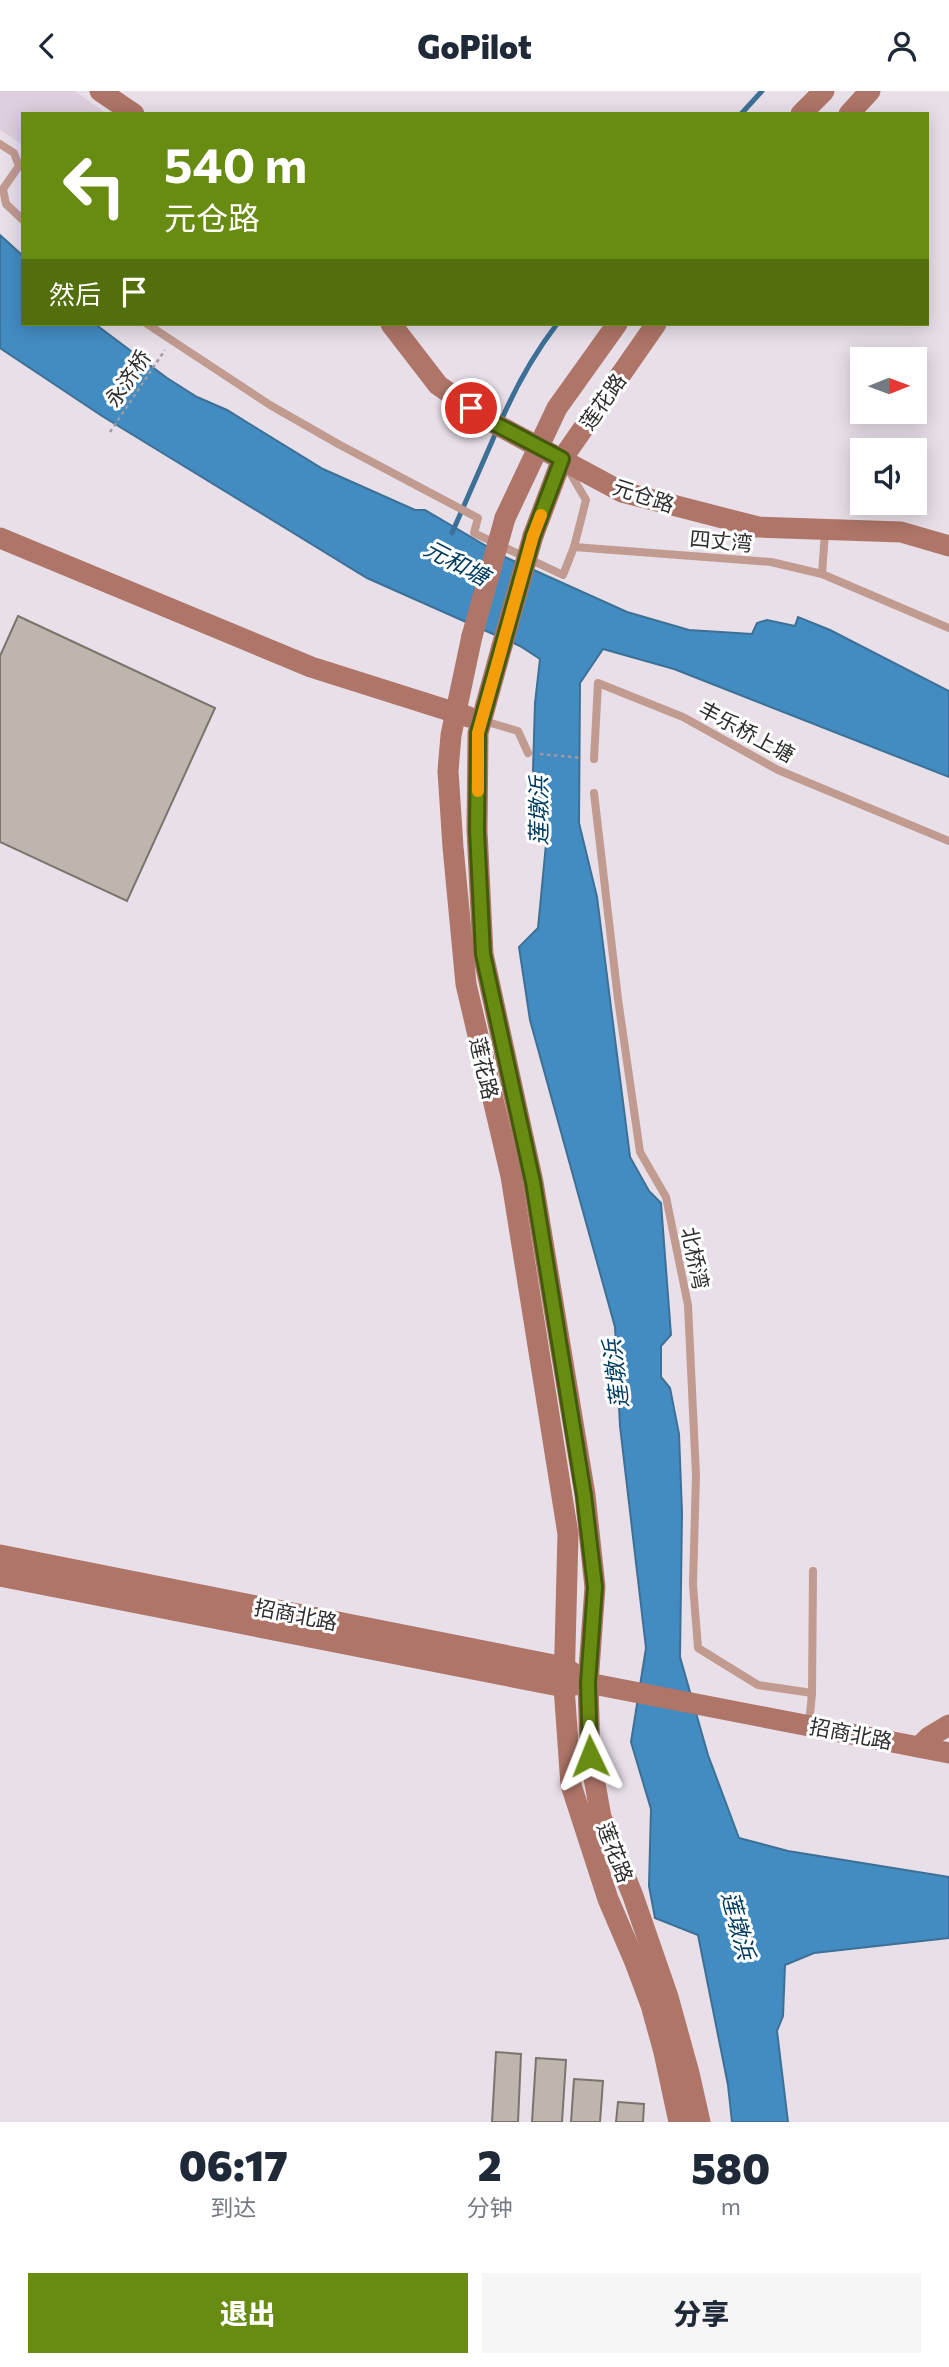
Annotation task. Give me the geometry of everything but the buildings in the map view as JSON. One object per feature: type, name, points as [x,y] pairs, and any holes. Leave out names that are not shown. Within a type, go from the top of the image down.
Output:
[{"type":"main road","points":[[100,91],[131,112]]},
{"type":"main road","points":[[803,112],[824,91]]},
{"type":"main road","points":[[851,112],[870,91]]},
{"type":"main road","name":"元仓路","points":[[393,326],[438,385],[497,424],[622,492],[758,527],[901,532],[949,546]]},
{"type":"main road","name":"莲花路","points":[[616,326],[557,408],[505,518],[472,636],[456,713],[448,771],[466,985],[511,1176],[566,1522],[564,1677],[571,1785],[608,1899],[651,2005],[679,2122]]},
{"type":"main road","name":"莲花路","points":[[655,326],[562,459],[533,536],[478,733],[477,831],[483,954],[533,1182],[584,1495],[595,1587],[588,1683],[590,1756],[601,1817],[633,1896],[668,1997],[700,2122]]},
{"type":"main road","points":[[0,538],[311,667],[482,720]]},
{"type":"main road","name":"招商北路","points":[[0,1555],[588,1683],[949,1753]]},
{"type":"main road","name":"招商北路","points":[[0,1577],[564,1677]]},
{"type":"main road","points":[[919,1747],[929,1737],[949,1725]]},
{"type":"lane","points":[[0,144],[14,153],[19,166],[4,189],[6,204],[21,219]]},
{"type":"lane","points":[[149,326],[270,405],[478,518],[474,533],[562,575],[574,547],[586,500],[562,459]]},
{"type":"lane","points":[[822,574],[825,529]]},
{"type":"lane","name":"四丈湾","points":[[574,547],[771,562],[822,574],[949,628]]},
{"type":"lane","name":"丰乐桥上塘","points":[[594,759],[598,683],[683,717],[778,770],[949,841]]},
{"type":"lane","points":[[482,720],[518,731],[528,753]]},
{"type":"lane","name":"北桥湾","points":[[594,793],[616,986],[640,1152],[666,1197],[688,1305],[696,1475],[693,1585],[698,1648],[758,1685],[812,1693]]},
{"type":"lane","points":[[809,1725],[812,1693],[813,1571]]},
{"type":"path","name":"永济桥","points":[[110,432],[171,341]]},
{"type":"path","points":[[528,753],[594,759]]},
{"type":"shaded area","points":[[0,91],[75,91],[104,112],[21,112],[21,144],[0,130]]},
{"type":"water","points":[[0,235],[21,254],[21,326],[98,326],[167,378],[197,397],[227,410],[323,469],[415,510],[425,510],[505,557],[627,612],[689,630],[752,634],[757,623],[767,620],[795,626],[798,617],[830,630],[949,691],[949,777],[674,669],[603,649],[580,683],[579,823],[597,897],[630,1157],[649,1191],[661,1203],[671,1335],[661,1346],[661,1377],[670,1388],[679,1434],[682,1513],[680,1657],[708,1755],[739,1838],[788,1851],[949,1877],[949,1938],[814,1953],[785,1965],[783,2016],[777,2031],[788,2122],[732,2122],[728,2085],[698,1935],[655,1918],[649,1886],[651,1809],[631,1742],[646,1648],[620,1426],[615,1327],[530,1020],[519,947],[538,928],[546,844],[533,770],[535,703],[540,659],[520,646],[367,578],[102,416],[0,348]]},
{"type":"waterway","points":[[743,112],[762,91]]},
{"type":"waterway","points":[[501,421],[526,371],[556,326]]},
{"type":"waterway","name":"元和塘","points":[[452,533],[497,430]]},
{"type":"slow traffic","points":[[478,791],[478,733],[541,515]]},
{"type":"route","points":[[471,408],[488,420],[562,459],[533,536],[478,733],[477,831],[483,954],[533,1182],[584,1495],[595,1587],[588,1683],[590,1756]]},
{"type":"water label","name":"莲墩浜","points":[[538,811]]},
{"type":"water label","name":"莲墩浜","points":[[615,1374]]},
{"type":"water label","name":"莲墩浜","points":[[739,1925]]}]
